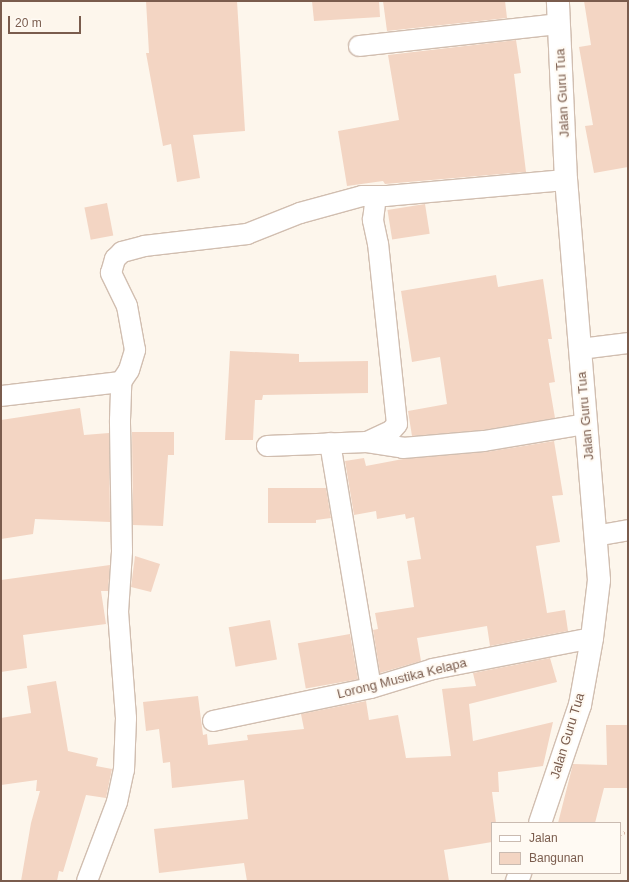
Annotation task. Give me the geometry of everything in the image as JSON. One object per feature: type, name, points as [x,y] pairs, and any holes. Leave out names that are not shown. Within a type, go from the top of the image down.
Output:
[{"type":"main road","name":"Jalan Guru Tua","points":[[540,822],[580,705],[592,638],[600,580],[595,536],[566,180],[558,1]]},
{"type":"street","points":[[359,46],[559,24]]},
{"type":"street","points":[[87,881],[117,802],[124,770],[126,718],[118,612],[122,551],[121,382],[129,370],[135,350],[127,306],[111,273],[115,259],[122,252],[144,246],[247,234],[342,201],[362,196],[566,180]]},
{"type":"street","points":[[367,442],[391,431],[397,424],[378,244],[373,220],[376,196]]},
{"type":"street","points":[[580,349],[628,343]]},
{"type":"street","points":[[1,396],[121,382]]},
{"type":"street","points":[[267,446],[367,442],[403,448],[484,441],[586,424]]},
{"type":"street","points":[[330,443],[371,688]]},
{"type":"street","points":[[595,536],[628,530]]},
{"type":"street","name":"Lorong Mustika Kelapa","points":[[213,721],[371,688],[433,669],[592,638]]},
{"type":"building","points":[[146,1],[237,1],[245,131],[193,135],[200,178],[177,182],[171,144],[163,146],[146,53],[149,53]]},
{"type":"building","points":[[312,1],[379,1],[380,17],[314,21]]},
{"type":"building","points":[[383,1],[505,1],[507,18],[387,31]]},
{"type":"building","points":[[584,1],[628,1],[628,167],[594,173],[585,126],[593,125],[579,47],[591,45]]},
{"type":"building","points":[[516,40],[521,73],[514,74],[526,172],[385,184],[383,181],[347,186],[338,131],[399,120],[388,55]]},
{"type":"building","points":[[107,203],[113,235],[91,240],[84,207]]},
{"type":"building","points":[[425,204],[430,234],[392,240],[387,210]]},
{"type":"building","points":[[496,275],[498,287],[543,279],[552,339],[548,339],[555,382],[549,383],[555,418],[483,430],[412,436],[408,411],[447,404],[440,357],[412,362],[401,291]]},
{"type":"building","points":[[230,351],[299,354],[299,362],[368,361],[368,393],[263,395],[262,400],[255,400],[253,440],[225,440]]},
{"type":"building","points":[[80,408],[84,435],[109,433],[110,522],[35,519],[33,534],[1,539],[1,420]]},
{"type":"building","points":[[132,432],[174,432],[174,455],[168,455],[163,526],[133,525]]},
{"type":"building","points":[[554,441],[563,495],[552,496],[560,542],[536,546],[547,613],[565,610],[568,631],[490,646],[487,626],[417,638],[421,661],[380,673],[373,630],[378,629],[375,613],[414,607],[407,561],[421,559],[414,517],[406,519],[405,514],[377,519],[376,511],[354,515],[345,461],[364,458],[366,466],[403,459],[486,452]]},
{"type":"building","points":[[268,488],[326,488],[331,518],[316,520],[316,523],[268,523]]},
{"type":"building","points":[[135,556],[160,564],[151,592],[131,587]]},
{"type":"building","points":[[110,565],[108,591],[101,591],[106,624],[23,635],[27,668],[1,672],[1,580]]},
{"type":"building","points":[[270,620],[277,659],[236,667],[229,627]]},
{"type":"building","points":[[350,634],[358,679],[306,689],[298,643]]},
{"type":"building","points":[[550,658],[557,682],[469,704],[473,741],[553,722],[543,766],[498,772],[499,792],[492,792],[496,822],[491,822],[491,842],[444,850],[449,881],[247,881],[244,863],[159,873],[154,829],[248,819],[244,780],[172,788],[170,762],[163,763],[159,729],[146,731],[143,702],[198,696],[203,735],[207,734],[208,745],[248,740],[247,735],[304,729],[301,714],[366,701],[369,720],[398,715],[406,758],[451,756],[442,689],[476,686],[473,673]]},
{"type":"building","points":[[56,681],[68,751],[98,758],[96,766],[112,769],[106,798],[86,795],[63,872],[59,871],[57,881],[21,881],[31,823],[40,791],[36,791],[37,780],[1,785],[1,718],[31,713],[27,686]]},
{"type":"building","points":[[606,725],[628,725],[628,788],[604,788],[595,822],[558,822],[573,764],[607,765]]}]
